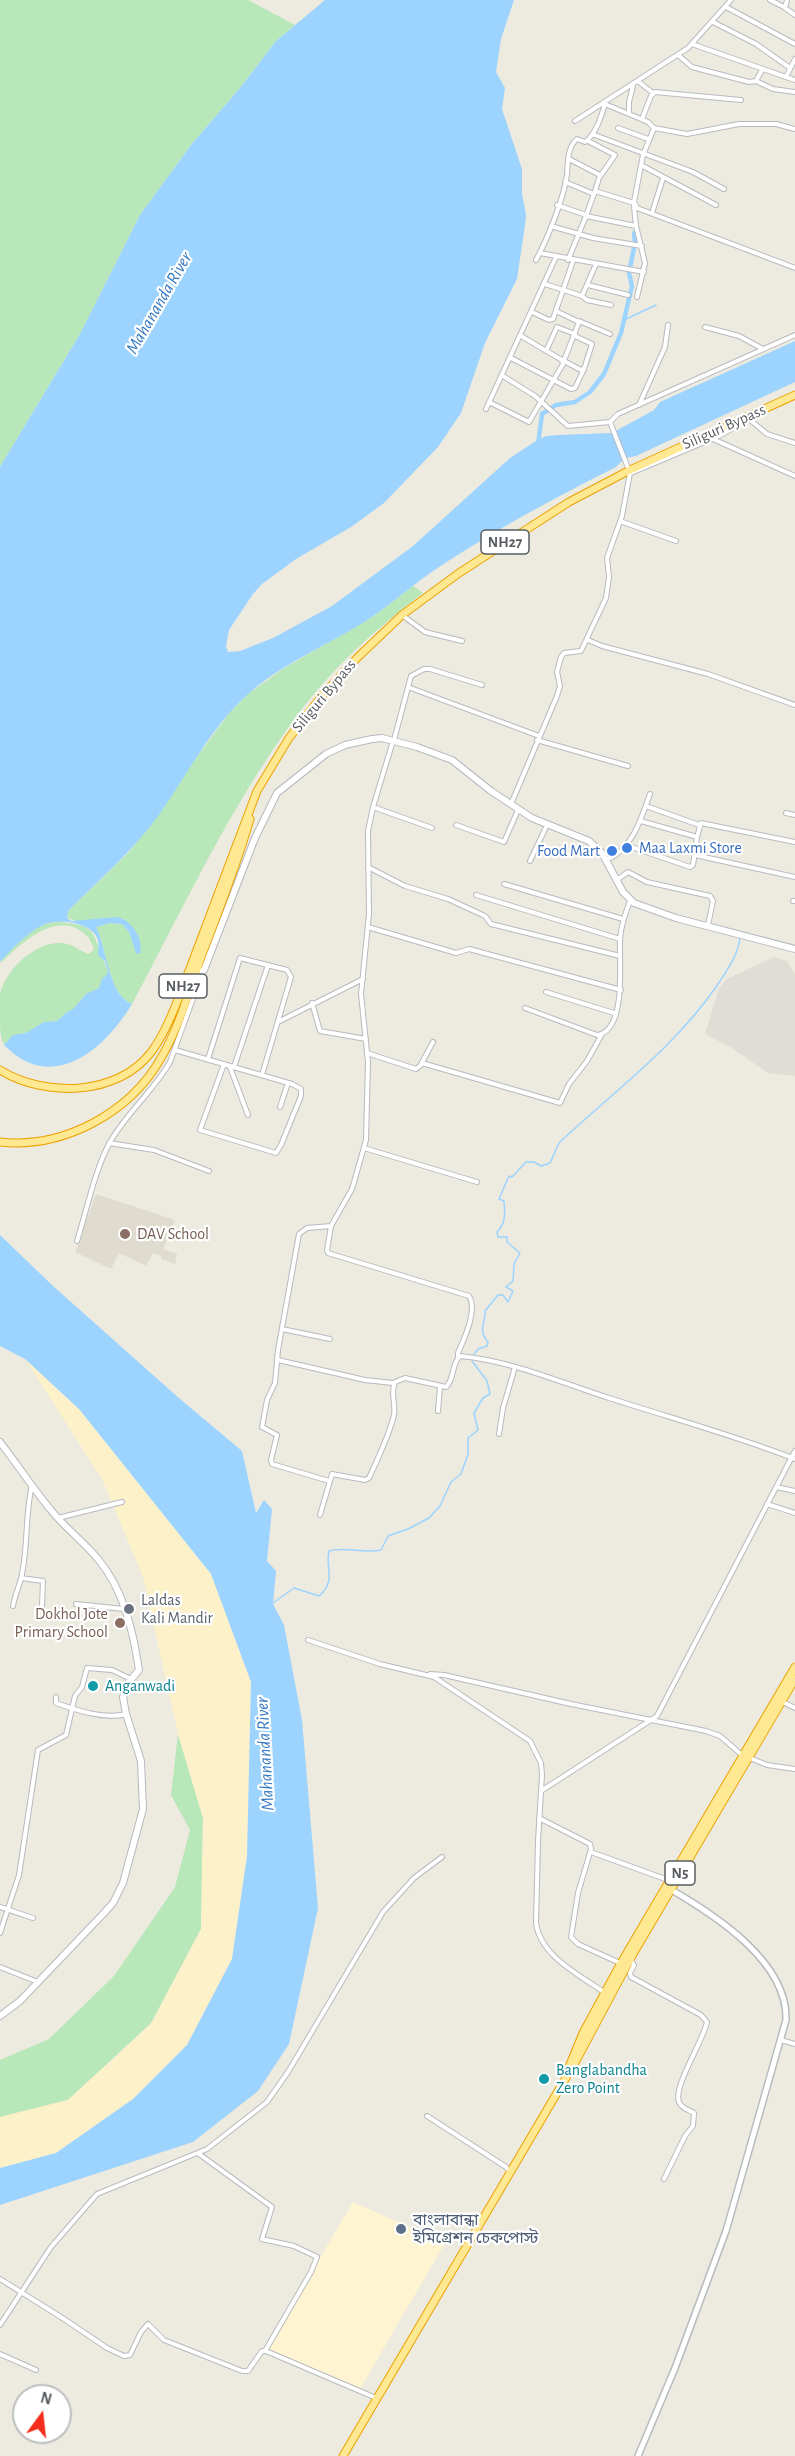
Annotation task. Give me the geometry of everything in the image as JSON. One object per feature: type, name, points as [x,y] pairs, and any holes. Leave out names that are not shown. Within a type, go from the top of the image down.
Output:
[{"type":"highway","name":"Siliguri Bypass","points":[[0,1070],[24,1082],[59,1088],[98,1085],[120,1078],[152,1051],[170,1020],[257,790],[284,746],[322,696],[402,615],[493,550],[569,502],[795,394]]},
{"type":"highway","name":"NH27","points":[[0,1142],[32,1143],[81,1129],[121,1106],[144,1082],[161,1059],[174,1031],[244,841],[254,805],[272,765]]},
{"type":"highway","name":"N5","points":[[748,1755],[795,1666]]},
{"type":"highway","name":"N5","points":[[343,2456],[585,2044],[621,1963],[795,1679]]},
{"type":"highway","name":"N5","points":[[569,2069],[576,2048],[605,1993],[630,1959],[668,1885]]},
{"type":"main road","points":[[193,979],[204,970],[255,838],[277,793],[333,750],[372,739],[417,747],[452,760],[512,807],[547,825],[590,841],[607,860],[630,901],[666,915],[795,949]]},
{"type":"main road","points":[[0,1442],[58,1518],[98,1558],[113,1582],[125,1609],[132,1629],[139,1670],[131,1678],[124,1692],[126,1714],[141,1761],[144,1795],[141,1818],[127,1873],[117,1897],[39,1982],[20,2001],[0,2016]]},
{"type":"street","points":[[575,122],[678,55],[692,44],[731,0]]},
{"type":"street","points":[[770,0],[795,15]]},
{"type":"street","points":[[784,7],[787,0]]},
{"type":"street","points":[[726,7],[795,44]]},
{"type":"street","points":[[713,22],[758,45],[792,67]]},
{"type":"street","points":[[692,44],[795,80]]},
{"type":"street","points":[[678,55],[694,68],[749,82],[756,81],[776,90],[795,92]]},
{"type":"street","points":[[786,77],[795,59]]},
{"type":"street","points":[[756,81],[762,70]]},
{"type":"street","points":[[639,82],[653,93],[741,100]]},
{"type":"street","points":[[629,114],[628,102],[633,86]]},
{"type":"street","points":[[642,119],[653,93]]},
{"type":"street","points":[[605,104],[642,119],[654,128],[687,134],[739,124],[776,124],[795,129]]},
{"type":"street","points":[[588,141],[605,104]]},
{"type":"street","points":[[618,128],[648,139]]},
{"type":"street","points":[[637,297],[645,259],[637,245],[634,204],[643,155],[654,128]]},
{"type":"street","points":[[592,134],[690,171],[724,189]]},
{"type":"street","points":[[536,260],[566,182],[574,141],[588,141],[615,155],[601,175],[594,192],[578,234],[563,290],[552,320]]},
{"type":"street","points":[[569,159],[601,175]]},
{"type":"street","points":[[641,165],[716,206]]},
{"type":"street","points":[[652,213],[663,178]]},
{"type":"street","points":[[566,182],[634,204],[795,268]]},
{"type":"street","points":[[557,205],[586,216],[636,226]]},
{"type":"street","points":[[550,226],[578,234],[637,245]]},
{"type":"street","points":[[540,253],[644,272]]},
{"type":"street","points":[[486,409],[556,257]]},
{"type":"street","points":[[582,296],[596,264]]},
{"type":"street","points":[[545,284],[582,296],[587,300],[611,305]]},
{"type":"street","points":[[588,285],[628,295]]},
{"type":"street","points":[[556,311],[609,334]]},
{"type":"street","points":[[511,358],[573,389],[584,369],[593,346],[557,327],[552,320],[532,312]]},
{"type":"street","points":[[489,402],[528,422],[543,403],[564,362],[578,321]]},
{"type":"street","points":[[639,406],[665,347],[668,325]]},
{"type":"street","points":[[546,351],[557,327]]},
{"type":"street","points":[[705,327],[739,336],[764,349]]},
{"type":"street","points":[[502,376],[543,403],[570,427],[610,424],[618,414],[795,335]]},
{"type":"street","points":[[521,336],[564,362],[581,370],[584,369]]},
{"type":"street","points":[[630,472],[713,439],[752,416],[766,434],[795,443]]},
{"type":"street","points":[[456,825],[504,842],[512,807],[560,686],[557,672],[561,657],[564,653],[580,652],[606,598],[609,577],[607,558],[620,521],[630,472],[610,424]]},
{"type":"street","points":[[713,439],[795,476]]},
{"type":"street","points":[[620,521],[676,541]]},
{"type":"street","points":[[402,615],[425,632],[462,641]]},
{"type":"street","points":[[587,639],[592,643],[708,674],[795,705]]},
{"type":"street","points":[[278,1360],[369,1381],[393,1383],[405,1378],[440,1387],[449,1385],[458,1357],[472,1305],[469,1296],[328,1253],[326,1248],[331,1226],[352,1189],[364,1148],[368,1100],[367,1053],[361,994],[368,927],[368,831],[373,807],[411,676],[426,669],[441,671],[482,685]]},
{"type":"street","points":[[408,687],[538,738],[628,766]]},
{"type":"street","points":[[607,860],[626,845],[641,821],[650,794]]},
{"type":"street","points":[[646,806],[699,825],[702,823],[795,842]]},
{"type":"street","points":[[373,807],[432,828]]},
{"type":"street","points":[[786,813],[795,815]]},
{"type":"street","points":[[641,821],[697,837]]},
{"type":"street","points":[[530,861],[547,825]]},
{"type":"street","points":[[626,845],[690,867],[693,865],[699,825]]},
{"type":"street","points":[[695,855],[795,877]]},
{"type":"street","points":[[368,867],[405,886],[448,899],[485,916],[491,924],[621,956]]},
{"type":"street","points":[[618,879],[628,872],[647,882],[710,896],[712,901],[708,925]]},
{"type":"street","points":[[504,884],[623,919]]},
{"type":"street","points":[[476,896],[620,939]]},
{"type":"street","points":[[422,1063],[560,1103],[569,1084],[611,1023],[621,990],[620,939],[623,919],[630,901]]},
{"type":"street","points":[[368,927],[456,953],[469,949],[621,990]]},
{"type":"street","points":[[208,1059],[240,958],[287,969],[291,974],[262,1075]]},
{"type":"street","points":[[175,1050],[208,1059],[229,1066],[288,1083],[301,1089],[301,1096],[278,1151],[273,1153],[200,1130],[229,1066],[268,965]]},
{"type":"street","points":[[77,1241],[109,1143],[163,1075],[175,1050],[204,970]]},
{"type":"street","points":[[277,1023],[312,1003],[363,979]]},
{"type":"street","points":[[546,992],[614,1013]]},
{"type":"street","points":[[312,1003],[320,1031],[366,1039]]},
{"type":"street","points":[[525,1008],[587,1032],[602,1034]]},
{"type":"street","points":[[367,1053],[416,1069],[422,1063],[433,1042]]},
{"type":"street","points":[[229,1066],[248,1116]]},
{"type":"street","points":[[280,1107],[288,1083]]},
{"type":"street","points":[[109,1143],[154,1150],[209,1171]]},
{"type":"street","points":[[364,1148],[477,1182]]},
{"type":"street","points":[[329,1481],[271,1462],[277,1435],[262,1427],[267,1402],[274,1385],[300,1232],[307,1228],[331,1226]]},
{"type":"street","points":[[282,1329],[330,1339]]},
{"type":"street","points":[[458,1357],[546,1375],[691,1426],[758,1445],[793,1458]]},
{"type":"street","points":[[499,1434],[502,1408],[515,1367]]},
{"type":"street","points":[[320,1515],[329,1481],[334,1474],[365,1480],[369,1478],[392,1420],[393,1383]]},
{"type":"street","points":[[438,1411],[440,1387]]},
{"type":"street","points":[[541,1791],[653,1719],[664,1706],[795,1451]]},
{"type":"street","points":[[13,1606],[15,1592],[21,1578],[32,1485]]},
{"type":"street","points":[[776,1486],[795,1491]]},
{"type":"street","points":[[58,1518],[122,1502]]},
{"type":"street","points":[[767,1504],[795,1513]]},
{"type":"street","points":[[21,1578],[43,1581],[42,1606]]},
{"type":"street","points":[[76,1604],[125,1609]]},
{"type":"street","points":[[308,1640],[446,1683],[527,1738],[541,1763],[536,1923],[538,1933],[550,1953],[605,1993]]},
{"type":"street","points":[[0,1933],[20,1869],[38,1750],[64,1737],[87,1668],[112,1670],[131,1678]]},
{"type":"street","points":[[423,1674],[444,1675],[716,1734],[764,1764],[795,1769]]},
{"type":"street","points":[[56,1697],[56,1703],[72,1708],[110,1716],[126,1714]]},
{"type":"street","points":[[783,1702],[795,1708]]},
{"type":"street","points":[[539,1818],[590,1844],[591,1852],[578,1893],[571,1936],[578,1944],[621,1963]]},
{"type":"street","points":[[591,1852],[668,1885],[722,1922],[761,1960],[778,1985],[785,2002],[786,2020],[781,2040],[726,2231],[679,2358],[638,2456]]},
{"type":"street","points":[[0,2325],[61,2234],[97,2194],[198,2154],[223,2139],[270,2099],[383,1912],[414,1878],[442,1857]]},
{"type":"street","points":[[0,1907],[33,1918]]},
{"type":"street","points":[[630,1959],[634,1965],[630,1973],[631,1977],[701,2015],[707,2022],[699,2047],[684,2074],[678,2099],[682,2107],[695,2114],[693,2126],[685,2136],[664,2179]]},
{"type":"street","points":[[0,1967],[39,1982]]},
{"type":"street","points":[[781,2040],[795,2044]]},
{"type":"street","points":[[426,2116],[506,2167],[510,2172]]},
{"type":"street","points":[[0,2279],[106,2348],[124,2356],[130,2355],[147,2324],[152,2325],[164,2340],[244,2371],[249,2369],[265,2350],[311,2272],[317,2257],[294,2246],[262,2239],[273,2210],[272,2206],[198,2154]]},
{"type":"street","points":[[265,2350],[376,2398]]},
{"type":"street","points":[[0,2354],[36,2370]]},
{"type":"shaded area","points":[[774,957],[787,961],[795,974],[795,1076],[768,1073],[730,1047],[705,1034],[719,988],[727,979]]},
{"type":"shaded area","name":"DAV School","points":[[96,1194],[175,1220],[163,1249],[177,1254],[175,1264],[153,1253],[146,1266],[119,1253],[111,1269],[75,1252]]},
{"type":"shaded area","points":[[353,2202],[445,2243],[360,2389],[266,2349]]},
{"type":"green space","points":[[0,0],[248,0],[295,25],[276,41],[240,88],[191,145],[140,215],[80,334],[0,467]]},
{"type":"green space","points":[[413,586],[423,593],[389,620],[341,664],[299,713],[252,782],[231,818],[132,1004],[124,999],[113,981],[96,927],[110,923],[122,924],[129,932],[123,918],[80,922],[67,918],[68,911],[129,852],[230,712],[248,694],[284,668],[371,618]]},
{"type":"green space","points":[[60,922],[89,929],[95,938],[108,973],[99,988],[86,994],[73,1009],[57,1021],[47,1022],[26,1033],[13,1035],[4,1045],[0,1028],[0,994],[8,976],[21,960],[38,948],[57,943],[73,946],[88,954],[94,950],[89,939],[81,931],[70,926],[59,925],[37,933],[0,964],[13,947],[34,930],[48,923]]},
{"type":"green space","points":[[178,1734],[203,1818],[201,1929],[151,2023],[68,2100],[0,2117],[0,2060],[49,2039],[114,1976],[175,1887],[190,1830],[171,1795]]},
{"type":"sand","points":[[25,1359],[79,1409],[211,1574],[251,1682],[247,1856],[232,1959],[187,2045],[133,2099],[56,2153],[0,2168],[0,2117],[68,2100],[151,2024],[201,1929],[203,1818],[178,1734],[143,1577],[102,1479]]},
{"type":"water","name":"Mahananda River","points":[[325,0],[514,0],[501,39],[496,72],[505,88],[502,109],[522,169],[522,194],[526,215],[517,279],[485,343],[461,413],[438,447],[384,503],[351,527],[296,559],[262,584],[229,630],[226,646],[228,652],[240,651],[273,638],[332,606],[413,546],[510,458],[546,436],[612,433],[654,410],[660,402],[795,341],[795,382],[636,456],[625,458],[616,467],[505,526],[433,571],[369,619],[290,664],[246,696],[211,736],[151,826],[68,911],[67,918],[71,921],[117,917],[127,922],[136,931],[140,942],[140,954],[136,953],[129,932],[122,924],[110,923],[96,927],[113,981],[124,999],[132,1004],[121,1021],[93,1050],[76,1060],[59,1066],[41,1066],[22,1059],[4,1045],[13,1035],[26,1033],[44,1022],[57,1021],[73,1009],[86,994],[99,988],[102,979],[108,973],[105,961],[98,955],[98,940],[95,934],[82,925],[66,922],[43,925],[20,942],[0,962],[0,467],[80,334],[140,215],[191,145],[240,88],[276,41]]},
{"type":"water","name":"Mahananda River","points":[[0,1235],[53,1286],[242,1451],[256,1513],[264,1500],[272,1509],[267,1561],[276,1571],[273,1604],[284,1625],[302,1720],[318,1908],[289,2044],[258,2091],[193,2142],[0,2205],[0,2168],[56,2153],[133,2099],[187,2045],[232,1959],[247,1856],[251,1682],[211,1574],[79,1409],[25,1359],[0,1346]]},
{"type":"waterway","points":[[538,445],[542,414],[556,405],[575,402],[590,392],[604,374],[621,333],[632,286],[629,273],[635,243],[634,233]]},
{"type":"waterway","points":[[624,320],[656,305]]},
{"type":"waterway","points":[[474,1354],[478,1349],[487,1346],[488,1342],[482,1330],[485,1311],[498,1295],[503,1295],[508,1302],[513,1291],[506,1287],[513,1281],[514,1264],[520,1253],[507,1242],[507,1237],[498,1237],[497,1232],[505,1214],[504,1201],[499,1199],[509,1176],[512,1177],[526,1162],[534,1162],[541,1166],[550,1163],[559,1143],[662,1050],[716,987],[734,958],[740,938]]},
{"type":"waterway","points":[[273,1603],[294,1588],[319,1596],[328,1585],[329,1551],[381,1550],[388,1536],[429,1518],[440,1506],[451,1482],[461,1474],[468,1454],[468,1438],[478,1430],[474,1413],[483,1398],[490,1394],[487,1381],[472,1361]]},
{"type":"place","name":"Maa Laxmi Store","points":[[627,848]]},
{"type":"place","name":"Food Mart","points":[[612,851]]},
{"type":"place","name":"DAV School","points":[[125,1234]]},
{"type":"place","name":"Laldas Kali Mandir","points":[[129,1609]]},
{"type":"place","name":"Dokhol Jote Primary School","points":[[120,1623]]},
{"type":"place","name":"Anganwadi","points":[[93,1686]]},
{"type":"place","name":"Banglabandha Zero Point","points":[[544,2079]]},
{"type":"place","name":"বাংলাবান্ধা ইমিগ্রেশন চেকপোস্ট","points":[[401,2229]]}]
